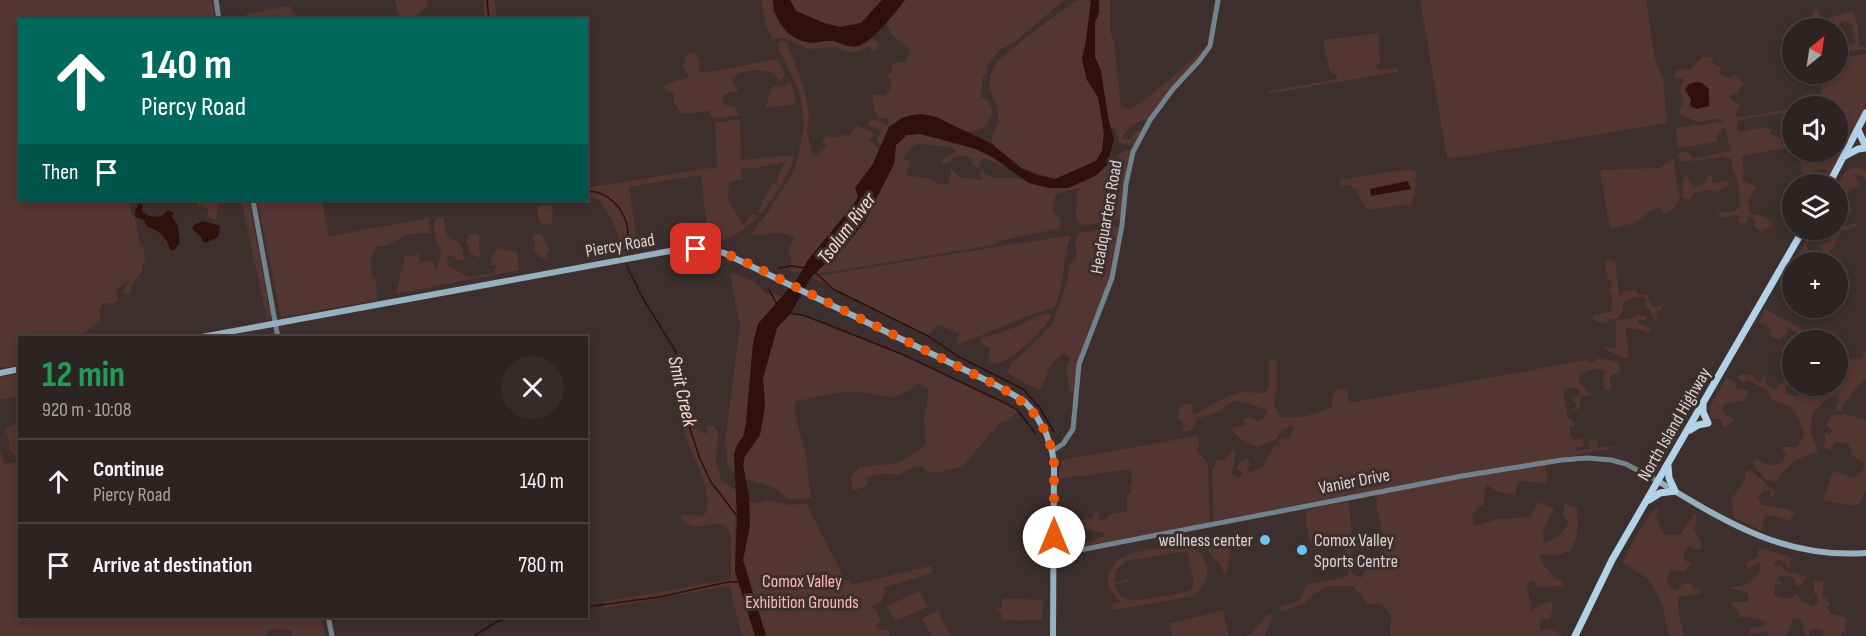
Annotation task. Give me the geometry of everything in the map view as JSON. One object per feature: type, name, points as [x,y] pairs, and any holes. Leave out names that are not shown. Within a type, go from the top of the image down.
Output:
[{"type":"main road","points":[[1848,150],[1866,113]]},
{"type":"main road","points":[[1848,154],[1866,147],[1858,130]]},
{"type":"main road","name":"North Island Highway","points":[[1575,636],[1600,583],[1797,240]]},
{"type":"main road","name":"Piercy Road","points":[[207,336],[681,249],[724,253],[996,385],[1024,401],[1040,422],[1052,451],[1054,555]]},
{"type":"main road","points":[[0,373],[18,369]]},
{"type":"main road","points":[[1687,432],[1698,425],[1708,423],[1703,412],[1703,405]]},
{"type":"main road","points":[[1668,466],[1669,478],[1675,491]]},
{"type":"main road","points":[[1658,481],[1743,530],[1772,542],[1826,554],[1866,553]]},
{"type":"main road","points":[[1647,501],[1660,493],[1675,491]]},
{"type":"main road","points":[[1053,636],[1054,555]]},
{"type":"street","points":[[216,0],[219,18]]},
{"type":"street","name":"Headquarters Road","points":[[1052,451],[1063,444],[1073,429],[1079,364],[1112,278],[1133,152],[1154,115],[1210,46],[1218,0]]},
{"type":"street","points":[[253,201],[278,336]]},
{"type":"street","name":"Vanier Drive","points":[[1054,555],[1451,478],[1562,460],[1587,458],[1611,460],[1626,464],[1658,481]]},
{"type":"street","points":[[328,618],[332,636]]},
{"type":"green space","points":[[0,0],[212,0],[216,18],[18,18],[18,201],[128,201],[131,214],[135,217],[140,245],[144,245],[145,262],[129,294],[122,292],[129,281],[116,292],[119,299],[114,303],[102,304],[99,313],[101,321],[83,336],[18,336],[18,365],[0,368]]},
{"type":"green space","points":[[395,0],[428,0],[427,7],[413,18],[402,18],[398,13]]},
{"type":"green space","points":[[484,0],[495,0],[498,18],[484,18]]},
{"type":"green space","points":[[762,0],[773,0],[773,13],[812,43],[830,41],[856,45],[870,37],[880,44],[876,51],[871,51],[870,46],[850,52],[837,47],[808,49],[785,38],[773,39],[765,20]]},
{"type":"green space","points":[[790,0],[882,0],[861,23],[840,27],[796,11]]},
{"type":"green space","points":[[905,0],[1064,0],[1016,41],[1000,50],[987,65],[987,73],[983,76],[981,97],[988,100],[993,111],[988,123],[981,130],[964,132],[936,117],[889,127],[881,146],[877,139],[881,130],[867,125],[870,120],[882,121],[886,125],[889,123],[886,118],[879,118],[874,110],[872,94],[885,95],[890,90],[891,79],[886,76],[891,72],[893,64],[906,61],[911,51],[891,34],[886,23]]},
{"type":"green space","points":[[1086,0],[1092,3],[1082,59],[1087,80],[1098,97],[1104,133],[1102,151],[1096,161],[1055,179],[1021,168],[992,144],[992,137],[999,123],[997,107],[989,87],[991,74],[996,62],[1034,31],[1076,1]]},
{"type":"green space","points":[[1099,0],[1110,0],[1110,31],[1114,41],[1121,106],[1130,109],[1140,103],[1202,50],[1203,52],[1147,120],[1135,123],[1127,131],[1122,138],[1129,140],[1141,130],[1134,146],[1119,143],[1116,130],[1110,127],[1101,71],[1095,57],[1095,22],[1099,13]]},
{"type":"green space","points":[[1420,0],[1646,0],[1655,61],[1663,76],[1667,123],[1447,159]]},
{"type":"green space","points":[[290,6],[292,12],[302,18],[246,18],[246,14]]},
{"type":"green space","points":[[1815,8],[1820,18],[1806,18],[1811,16]]},
{"type":"green space","points":[[1853,11],[1858,27],[1859,46],[1864,45],[1866,49],[1848,51],[1848,46],[1855,42],[1852,25],[1848,22],[1848,18],[1828,18]]},
{"type":"green space","points":[[1378,33],[1380,64],[1376,64],[1378,70],[1398,68],[1398,72],[1267,94],[1270,91],[1337,79],[1336,74],[1331,74],[1323,45],[1325,40]]},
{"type":"green space","points":[[781,41],[787,43],[789,47],[805,92],[809,116],[807,130],[813,156],[818,155],[827,145],[821,142],[827,136],[840,138],[843,134],[850,135],[857,125],[874,135],[869,140],[879,149],[873,164],[855,188],[858,197],[854,204],[808,260],[801,273],[790,271],[791,259],[788,252],[794,238],[777,233],[752,233],[765,217],[795,169],[804,128],[800,93],[777,45]]},
{"type":"green space","points":[[695,53],[700,61],[698,69],[702,73],[778,59],[785,76],[780,82],[774,73],[751,71],[740,73],[731,79],[739,92],[729,92],[722,97],[724,105],[734,106],[740,115],[796,107],[714,119],[708,111],[682,114],[674,103],[674,93],[667,91],[663,85],[689,77],[683,67],[686,56]]},
{"type":"green space","points":[[1866,54],[1866,106],[1848,141],[1848,96],[1821,96],[1821,84],[1848,84],[1848,57]]},
{"type":"green space","points":[[1703,56],[1712,58],[1713,63],[1722,68],[1719,71],[1720,75],[1729,78],[1735,75],[1740,78],[1744,84],[1737,93],[1730,95],[1731,99],[1740,105],[1735,116],[1744,117],[1782,110],[1782,114],[1737,122],[1737,130],[1741,132],[1760,127],[1770,129],[1770,134],[1782,138],[1782,149],[1742,156],[1744,175],[1741,179],[1756,187],[1748,201],[1749,212],[1772,222],[1772,227],[1765,228],[1763,232],[1753,226],[1755,223],[1753,218],[1749,217],[1744,225],[1736,220],[1740,217],[1737,215],[1719,218],[1719,213],[1735,211],[1741,204],[1738,182],[1731,159],[1723,157],[1680,162],[1677,154],[1687,151],[1693,159],[1731,151],[1725,128],[1718,133],[1717,142],[1678,148],[1676,128],[1725,121],[1718,119],[1697,122],[1678,113],[1683,104],[1680,91],[1684,79],[1676,78],[1674,74],[1676,70],[1690,69]]},
{"type":"green space","points":[[790,82],[794,89],[795,104],[765,108],[773,85],[783,87]]},
{"type":"green space","points":[[740,119],[741,160],[794,155],[785,178],[761,214],[758,212],[772,184],[776,184],[785,162],[756,168],[741,168],[743,179],[729,182],[728,200],[743,225],[751,214],[759,216],[735,235],[721,240],[714,240],[708,236],[701,175],[629,187],[638,248],[620,254],[614,224],[597,198],[588,198],[588,188],[717,167],[715,123]]},
{"type":"green space","points":[[920,134],[976,150],[1006,167],[982,159],[979,168],[972,165],[972,159],[964,156],[955,157],[946,164],[941,162],[956,152],[951,147],[922,144],[914,146],[903,159],[911,161],[906,175],[932,179],[937,184],[948,184],[951,168],[960,177],[982,180],[979,171],[981,171],[993,178],[1016,178],[1049,188],[1068,188],[1095,176],[1125,149],[1131,151],[1120,219],[1083,226],[1076,219],[1077,193],[1080,188],[1056,194],[1052,210],[1060,219],[1061,228],[1000,241],[992,245],[813,275],[848,243],[894,164],[896,145],[907,135]]},
{"type":"green space","points":[[1673,159],[1680,200],[1671,212],[1664,214],[1659,208],[1651,210],[1635,223],[1610,229],[1600,170],[1659,168]]},
{"type":"green space","points":[[1800,162],[1838,162],[1832,174],[1827,174],[1827,169],[1816,169],[1811,174],[1802,172]]},
{"type":"green space","points":[[1857,167],[1866,170],[1866,182],[1863,176],[1854,174],[1859,185],[1848,192],[1848,174],[1844,174],[1846,170]]},
{"type":"green space","points":[[1410,169],[1416,172],[1415,195],[1411,204],[1368,210],[1361,202],[1357,190],[1348,185],[1341,186],[1340,180]]},
{"type":"green space","points":[[1712,175],[1712,183],[1727,181],[1728,185],[1716,192],[1707,190],[1698,192],[1692,195],[1690,200],[1682,198],[1683,177],[1687,176],[1693,188],[1701,186],[1705,183],[1705,179]]},
{"type":"green space","points":[[198,201],[219,201],[216,220],[207,217],[208,209],[203,205],[197,207]]},
{"type":"green space","points":[[241,201],[249,201],[271,318],[267,319]]},
{"type":"green space","points":[[257,201],[322,201],[329,236],[429,218],[430,233],[407,234],[389,245],[376,247],[371,260],[372,276],[376,280],[377,300],[281,317]]},
{"type":"green space","points":[[543,205],[553,206],[552,223],[542,225],[540,221],[538,208]]},
{"type":"green space","points":[[444,217],[446,232],[450,239],[458,242],[462,247],[464,260],[456,260],[454,256],[448,256],[447,265],[468,277],[493,273],[497,265],[490,265],[498,248],[517,252],[519,270],[396,294],[405,256],[418,253],[420,261],[433,262],[435,270],[441,251],[434,235],[434,227],[436,218]]},
{"type":"green space","points":[[1851,223],[1858,227],[1848,230]]},
{"type":"green space","points":[[1119,226],[1113,273],[1088,331],[1078,366],[1074,393],[1070,392],[1066,369],[1070,357],[1062,353],[1048,369],[1046,379],[1039,391],[1008,373],[1010,364],[1053,323],[1067,282],[1069,266],[1077,256],[1075,243],[1079,233]]},
{"type":"green space","points":[[473,233],[479,235],[480,258],[471,254],[466,241]]},
{"type":"green space","points":[[541,233],[549,248],[546,258],[541,259],[534,250],[535,244],[532,239],[535,234]]},
{"type":"green space","points":[[1071,235],[1058,300],[1054,308],[1015,321],[956,346],[959,333],[938,325],[928,336],[811,277]]},
{"type":"green space","points":[[1806,240],[1810,240],[1806,246],[1810,252],[1800,252]]},
{"type":"green space","points":[[1837,240],[1830,252],[1823,252],[1818,245]]},
{"type":"green space","points":[[1608,260],[1615,261],[1619,294],[1622,295],[1624,290],[1630,292],[1636,289],[1637,295],[1648,297],[1651,305],[1657,307],[1664,304],[1659,312],[1655,313],[1658,318],[1655,321],[1649,309],[1645,308],[1647,300],[1643,297],[1624,301],[1622,313],[1607,323],[1596,322],[1593,319],[1593,315],[1611,311],[1612,296],[1609,291],[1612,282],[1608,279],[1605,263]]},
{"type":"green space","points":[[737,274],[756,282],[766,293],[783,296],[758,324],[753,343],[746,424],[743,437],[734,454],[735,473],[728,467],[725,441],[740,326],[730,275]]},
{"type":"green space","points":[[1765,309],[1804,330],[1792,330],[1787,327],[1787,330],[1782,330],[1780,339],[1770,337],[1771,330],[1759,322]]},
{"type":"green space","points":[[791,313],[904,355],[1018,411],[1010,420],[1000,423],[962,467],[940,472],[926,472],[923,466],[914,467],[898,475],[887,473],[867,477],[867,486],[852,491],[851,476],[860,467],[899,463],[926,445],[924,420],[929,390],[919,383],[894,397],[851,392],[796,401],[794,410],[806,455],[811,498],[790,500],[775,488],[746,479],[743,465],[745,456],[760,435],[765,406],[763,379],[777,328]]},
{"type":"green space","points":[[1048,313],[1052,315],[1048,322],[1020,350],[998,364],[990,362],[988,354],[991,348],[982,345],[980,339]]},
{"type":"green space","points":[[1638,314],[1647,317],[1645,321],[1640,319],[1637,322],[1652,330],[1648,333],[1625,327],[1629,357],[1624,358],[1604,349],[1605,347],[1616,348],[1616,320],[1631,319]]},
{"type":"green space","points":[[1866,351],[1866,379],[1858,386],[1841,411],[1834,411],[1839,402],[1838,396],[1848,396],[1848,356],[1861,359]]},
{"type":"green space","points":[[1599,358],[1618,362],[1621,370],[1611,376],[1609,381],[1612,388],[1605,390],[1603,382],[1605,371],[1595,369],[1579,374],[1579,381],[1591,395],[1582,396],[1579,409],[1572,410],[1577,405],[1572,400],[1581,392],[1578,388],[1567,388],[1563,392],[1568,418],[1576,424],[1570,427],[1570,435],[1574,440],[1583,437],[1585,446],[1576,448],[1576,451],[1591,449],[1588,445],[1591,440],[1598,441],[1597,448],[1614,446],[1614,448],[1213,521],[1212,469],[1218,460],[1225,460],[1233,449],[1235,453],[1232,474],[1239,479],[1243,473],[1236,468],[1240,462],[1248,459],[1250,465],[1246,473],[1261,468],[1274,446],[1281,446],[1279,440],[1282,437],[1286,439],[1291,437],[1291,432],[1295,427],[1292,425],[1282,431],[1276,439],[1258,447],[1246,443],[1230,430],[1246,425],[1243,420],[1249,416],[1257,421],[1263,419],[1267,410],[1234,401],[1218,412],[1197,419],[1192,430],[1184,432],[1182,421],[1177,418],[1180,407],[1186,403],[1192,405],[1193,415],[1236,394],[1262,393],[1269,388],[1269,360],[1277,360],[1277,391],[1274,394],[1274,405],[1280,417],[1301,417],[1332,406],[1332,397],[1336,390],[1347,388],[1349,403],[1586,360],[1592,363]]},
{"type":"green space","points":[[18,374],[18,397],[0,399],[0,377]]},
{"type":"green space","points":[[1741,374],[1753,375],[1758,381],[1765,375],[1767,384],[1775,390],[1782,382],[1782,396],[1834,396],[1824,402],[1812,414],[1811,432],[1818,452],[1804,456],[1794,463],[1775,483],[1764,478],[1753,464],[1755,458],[1769,465],[1779,464],[1787,455],[1782,451],[1784,447],[1797,447],[1804,435],[1799,420],[1790,407],[1771,400],[1767,390],[1747,380],[1744,383],[1737,378]]},
{"type":"green space","points":[[1726,378],[1734,381],[1737,389],[1750,390],[1744,401],[1724,404],[1722,411],[1735,420],[1724,428],[1720,419],[1711,419],[1710,407]]},
{"type":"green space","points":[[679,412],[689,413],[695,426],[707,434],[706,427],[712,425],[718,431],[716,463],[721,480],[736,490],[735,571],[755,636],[742,636],[729,586],[604,608],[603,602],[731,579],[731,537],[727,527],[720,523],[697,527],[684,523],[681,516],[690,514],[699,517],[705,514],[707,502],[702,477],[685,437]]},
{"type":"green space","points":[[1844,414],[1866,420],[1866,491],[1859,504],[1851,506],[1823,500],[1833,471],[1854,478],[1862,472],[1864,464],[1852,455],[1849,444],[1835,442],[1830,451],[1823,446],[1826,441],[1824,434],[1831,434],[1832,430],[1826,425],[1832,415]]},
{"type":"green space","points":[[18,423],[18,457],[10,450],[7,427]]},
{"type":"green space","points":[[1197,436],[1199,441],[1197,451],[1208,463],[1210,524],[1065,549],[1062,547],[1092,542],[1106,534],[1084,528],[1081,532],[1066,533],[1065,542],[1059,542],[1059,528],[1072,527],[1077,521],[1093,518],[1095,513],[1099,513],[1099,521],[1106,519],[1109,515],[1127,511],[1127,497],[1132,491],[1129,487],[1132,483],[1131,469],[1059,479],[1061,460]]},
{"type":"green space","points":[[0,448],[4,464],[18,462],[18,618],[321,618],[325,636],[292,636],[291,630],[268,629],[267,636],[0,636]]},
{"type":"green space","points":[[1545,463],[1546,483],[1518,481],[1515,495],[1498,492],[1486,484],[1484,505],[1478,507],[1472,516],[1474,526],[1499,519],[1530,517],[1539,502],[1554,509],[1543,532],[1544,543],[1559,536],[1564,530],[1568,522],[1563,515],[1564,504],[1577,507],[1578,530],[1572,550],[1555,556],[1539,554],[1545,567],[1557,580],[1563,581],[1562,586],[1537,587],[1534,581],[1527,582],[1531,604],[1530,613],[1539,605],[1552,601],[1552,612],[1549,619],[1540,620],[1540,631],[1549,628],[1563,636],[1390,636],[1391,614],[1379,604],[1369,605],[1353,586],[1327,586],[1304,604],[1282,611],[1279,607],[1300,600],[1306,585],[1346,577],[1349,571],[1343,539],[1310,543],[1305,520],[1307,511],[1325,505],[1349,502],[1352,537],[1351,573],[1361,578],[1365,571],[1383,555],[1384,539],[1377,508],[1377,492]]},
{"type":"green space","points":[[1751,470],[1776,493],[1771,498],[1770,491],[1763,491],[1758,497],[1762,505],[1787,509],[1796,513],[1789,521],[1775,516],[1765,516],[1762,531],[1733,517],[1732,498],[1744,482],[1746,471]]},
{"type":"green space","name":"Comox Valley Exhibition Grounds","points":[[766,500],[791,505],[806,503],[846,581],[850,580],[852,585],[930,566],[934,570],[929,574],[883,588],[886,591],[882,601],[871,607],[878,612],[880,621],[876,625],[877,629],[891,631],[889,636],[766,636],[743,560],[750,525],[749,502],[758,503]]},
{"type":"green space","points":[[1655,508],[1659,511],[1656,517],[1666,535],[1681,534],[1694,514],[1697,516],[1694,530],[1701,543],[1701,549],[1691,546],[1686,548],[1683,559],[1691,564],[1685,571],[1672,570],[1667,578],[1669,587],[1678,591],[1682,584],[1692,583],[1692,588],[1701,589],[1700,594],[1678,597],[1678,609],[1684,636],[1669,636],[1662,603],[1648,579],[1622,562],[1641,527]]},
{"type":"green space","points":[[1219,544],[1232,546],[1226,573],[1223,573],[1223,569],[1207,550]]},
{"type":"green space","points":[[1176,546],[1196,550],[1206,563],[1206,579],[1194,596],[1113,610],[1112,604],[1121,602],[1112,592],[1108,578],[1111,568],[1117,561],[1125,556],[1146,550]],"holes":[[[1181,552],[1188,553],[1194,586],[1190,590],[1140,600],[1127,599],[1117,591],[1115,584],[1129,582],[1129,579],[1114,582],[1116,570],[1126,561]]]},
{"type":"green space","points":[[1759,548],[1788,556],[1792,559],[1789,569],[1782,561],[1777,560],[1774,565],[1808,577],[1799,588],[1794,584],[1795,579],[1780,576],[1776,580],[1782,581],[1781,585],[1775,584],[1774,595],[1785,599],[1793,597],[1797,592],[1801,601],[1812,606],[1819,601],[1814,592],[1814,580],[1824,582],[1822,595],[1831,604],[1827,608],[1831,614],[1847,618],[1845,631],[1841,636],[1823,636],[1824,631],[1818,628],[1809,631],[1810,636],[1805,636],[1801,619],[1793,617],[1787,636],[1768,636],[1767,633],[1761,632],[1750,634],[1750,628],[1765,626],[1766,623],[1758,618],[1739,617],[1737,610],[1729,602],[1748,602],[1748,594],[1727,587],[1743,585],[1758,574],[1761,569],[1759,562],[1749,568],[1744,564],[1758,557]]},
{"type":"green space","points":[[919,591],[928,607],[895,621],[887,606]]},
{"type":"green space","points":[[1002,598],[1043,600],[1042,620],[1002,621],[1001,612],[996,611],[996,607],[1002,608]]},
{"type":"green space","points":[[1223,610],[1229,636],[1172,636],[1169,624]]},
{"type":"green space","points":[[938,611],[951,636],[932,636],[922,619]]},
{"type":"green space","points":[[1268,614],[1273,615],[1265,636],[1243,636],[1251,634]]},
{"type":"water","points":[[773,0],[790,0],[796,11],[840,27],[861,23],[882,0],[905,0],[877,32],[865,43],[855,47],[832,41],[805,42],[790,35],[776,16]]},
{"type":"water","name":"Tsolum River","points":[[1091,0],[1099,0],[1099,13],[1095,22],[1095,57],[1101,71],[1108,118],[1114,139],[1107,165],[1095,176],[1068,188],[1049,188],[1029,183],[994,158],[976,149],[920,134],[907,135],[896,145],[894,164],[865,221],[848,243],[811,277],[791,313],[777,328],[763,378],[765,406],[760,435],[745,456],[743,465],[749,496],[750,525],[743,560],[766,636],[755,636],[735,571],[737,516],[734,454],[743,437],[746,424],[753,343],[758,324],[797,279],[808,260],[854,204],[858,197],[855,188],[873,164],[889,127],[902,118],[922,114],[936,117],[992,144],[1021,168],[1055,179],[1096,161],[1102,151],[1104,133],[1098,97],[1087,80],[1082,59]]},
{"type":"water","points":[[1697,82],[1709,89],[1709,106],[1697,109],[1690,106],[1691,99],[1685,90],[1689,84]]},
{"type":"water","points":[[1408,181],[1411,189],[1371,196],[1370,189]]},
{"type":"water","points":[[139,203],[143,205],[142,211],[152,217],[162,215],[168,210],[174,213],[172,217],[178,226],[180,243],[174,250],[171,250],[159,232],[147,227],[144,220],[135,217]]},
{"type":"water","points":[[203,221],[220,226],[218,237],[205,243],[192,229],[194,225]]},
{"type":"waterway","name":"Smit Creek","points":[[487,0],[489,18]]},
{"type":"waterway","name":"Smit Creek","points":[[588,191],[602,194],[620,209],[628,231],[625,251]]},
{"type":"waterway","name":"Smit Creek","points":[[627,266],[642,297],[676,352],[684,411],[700,459],[711,482],[737,516]]},
{"type":"waterway","points":[[779,268],[792,266],[806,268]]},
{"type":"waterway","points":[[815,272],[833,289],[928,336],[959,357],[1023,389],[1040,408],[1054,432]]},
{"type":"waterway","points":[[769,290],[777,304]]},
{"type":"waterway","points":[[790,313],[806,316],[904,355],[1009,405],[1018,411],[1036,434]]},
{"type":"waterway","points":[[588,607],[659,597],[728,582],[738,582]]},
{"type":"waterway","points":[[474,636],[498,621],[511,618]]},
{"type":"place","name":"wellness center","points":[[1265,540]]},
{"type":"place","name":"Comox Valley Sports Centre","points":[[1302,550]]},
{"type":"route","points":[[696,249],[711,250],[735,257],[996,385],[1024,401],[1040,422],[1052,451],[1054,537]]}]
